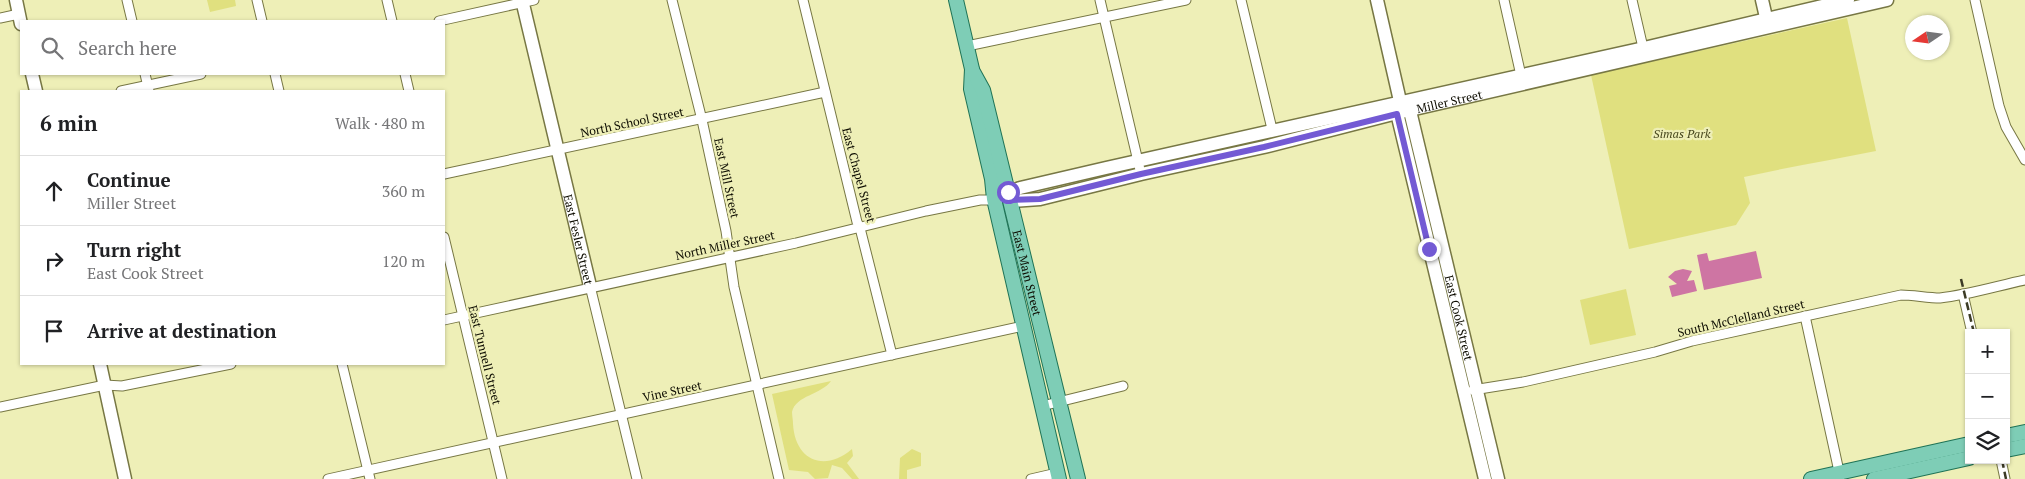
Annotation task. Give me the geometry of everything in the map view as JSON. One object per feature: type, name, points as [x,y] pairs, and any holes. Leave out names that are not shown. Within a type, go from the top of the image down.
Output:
[{"type":"main road","name":"East Main Street","points":[[956,0],[972,69],[982,90],[1009,196],[1078,479]]},
{"type":"main road","name":"East Main Street","points":[[972,69],[971,89],[992,179],[994,199],[1058,476]]},
{"type":"main road","points":[[2010,435],[2025,432]]},
{"type":"main road","points":[[1812,479],[1840,476],[1965,445]]},
{"type":"main road","points":[[2010,449],[2025,446]]},
{"type":"main road","points":[[1874,479],[1965,459]]},
{"type":"street","points":[[0,18],[20,19],[16,0]]},
{"type":"street","points":[[127,0],[132,20]]},
{"type":"street","points":[[257,0],[262,20]]},
{"type":"street","points":[[387,0],[392,20]]},
{"type":"street","name":"East Mill Street","points":[[672,0],[702,120],[730,257],[734,288],[779,479]]},
{"type":"street","name":"East Chapel Street","points":[[803,0],[857,222],[892,355]]},
{"type":"street","points":[[1100,0],[1141,174]]},
{"type":"street","points":[[967,46],[1186,0]]},
{"type":"street","points":[[1241,0],[1272,130]]},
{"type":"street","name":"East Cook Street","points":[[1377,0],[1435,247],[1463,390],[1485,479]]},
{"type":"street","points":[[1504,0],[1522,80]]},
{"type":"street","points":[[1632,0],[1645,52]]},
{"type":"street","points":[[1762,0],[1768,24]]},
{"type":"street","name":"Miller Street","points":[[1768,24],[1848,0]]},
{"type":"street","name":"Miller Street","points":[[1009,196],[1040,199],[1141,174],[1264,147],[1402,108],[1768,24],[1887,0]]},
{"type":"street","points":[[1975,0],[1999,106],[2006,128],[2025,160]]},
{"type":"street","points":[[443,20],[527,1]]},
{"type":"street","name":"East Fesler Street","points":[[527,1],[558,150],[637,479]]},
{"type":"street","points":[[32,75],[36,90]]},
{"type":"street","points":[[145,75],[148,88]]},
{"type":"street","points":[[130,90],[148,88],[197,75]]},
{"type":"street","points":[[275,75],[279,90]]},
{"type":"street","points":[[405,75],[409,90]]},
{"type":"street","name":"North School Street","points":[[445,174],[826,92]]},
{"type":"street","name":"Miller Street","points":[[994,199],[1137,161],[1272,130],[1402,108]]},
{"type":"street","name":"North Miller Street","points":[[445,320],[590,286],[860,228],[926,211],[994,199]]},
{"type":"street","name":"East Tunnell Street","points":[[445,241],[502,479]]},
{"type":"street","name":"East Cook Street","points":[[1435,247],[1477,390],[1498,479]]},
{"type":"street","name":"South McClelland Street","points":[[1463,390],[1477,390],[1637,356],[1692,341],[1901,295],[1937,298],[2025,280]]},
{"type":"street","points":[[1963,294],[1971,329]]},
{"type":"street","points":[[1805,316],[1840,476]]},
{"type":"street","name":"Vine Street","points":[[328,479],[369,475],[493,443],[1023,326]]},
{"type":"street","points":[[100,365],[126,479]]},
{"type":"street","points":[[0,407],[105,385],[122,386],[215,365]]},
{"type":"street","points":[[342,365],[369,475]]},
{"type":"street","points":[[1042,406],[1123,386]]},
{"type":"street","points":[[2002,464],[2005,479]]},
{"type":"street","points":[[1031,479],[1058,476]]},
{"type":"green space","points":[[207,0],[235,0],[236,6],[210,12]]},
{"type":"green space","name":"Simas Park","points":[[1847,18],[1876,151],[1744,177],[1750,203],[1736,225],[1629,249],[1591,75]]},
{"type":"green space","points":[[1626,289],[1636,335],[1590,345],[1580,300]]},
{"type":"green space","points":[[831,381],[827,386],[803,398],[794,406],[792,412],[795,436],[805,454],[813,459],[831,460],[842,456],[852,449],[853,456],[847,463],[859,479],[852,479],[842,468],[832,465],[828,478],[815,479],[808,472],[789,470],[772,394]]},
{"type":"green space","points":[[912,449],[921,453],[921,466],[907,470],[907,479],[899,479],[900,458]]},
{"type":"shaded area","points":[[1756,251],[1762,278],[1704,290],[1697,255],[1707,253],[1709,261]]},
{"type":"shaded area","points":[[1683,269],[1692,271],[1687,281],[1694,280],[1697,291],[1672,297],[1669,286],[1677,284],[1668,277],[1675,271]]},
{"type":"railway","points":[[1961,279],[1973,329]]},
{"type":"railway","points":[[2003,464],[2006,479]]},
{"type":"route","points":[[1008,192],[1011,200],[1040,199],[1397,114],[1429,249]]}]
